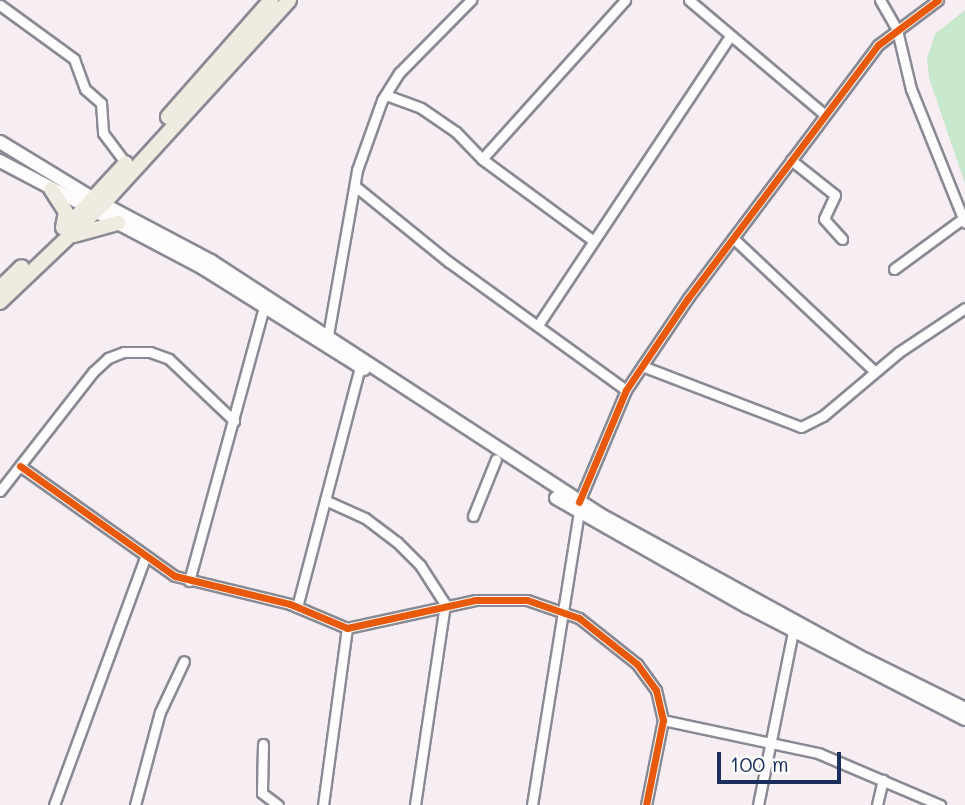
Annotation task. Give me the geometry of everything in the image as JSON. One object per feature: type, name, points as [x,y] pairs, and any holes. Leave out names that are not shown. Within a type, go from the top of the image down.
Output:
[{"type":"main road","points":[[94,205],[126,163],[271,0]]},
{"type":"main road","points":[[0,302],[289,0]]},
{"type":"main road","points":[[0,142],[118,223],[203,268],[360,366],[496,459],[793,631],[965,719]]},
{"type":"main road","points":[[0,161],[51,189],[94,205],[211,261],[328,335],[579,507],[866,660],[965,709]]},
{"type":"main road","points":[[51,189],[66,212],[64,235]]},
{"type":"main road","points":[[0,288],[64,235],[118,223]]},
{"type":"street","points":[[328,335],[355,186],[386,95],[399,73],[471,0]]},
{"type":"street","points":[[482,159],[625,0]]},
{"type":"street","points":[[689,0],[729,38],[825,115]]},
{"type":"street","points":[[532,805],[579,507],[626,390],[733,238],[878,45],[938,0]]},
{"type":"street","points":[[882,1],[897,30],[911,89],[963,221],[894,268]]},
{"type":"street","points":[[0,5],[74,59],[85,89],[102,103],[103,133],[126,163]]},
{"type":"street","points":[[538,325],[590,239],[729,38]]},
{"type":"street","points":[[386,95],[421,108],[456,132],[482,159],[590,239]]},
{"type":"street","points":[[791,160],[835,195],[824,219],[842,239]]},
{"type":"street","points":[[355,186],[449,262],[626,390]]},
{"type":"street","points":[[733,238],[875,372]]},
{"type":"street","points":[[189,581],[264,307]]},
{"type":"street","points":[[642,366],[801,427],[823,416],[875,372],[965,308]]},
{"type":"street","points":[[0,491],[93,372],[108,358],[124,352],[150,352],[169,359],[234,421]]},
{"type":"street","points":[[297,607],[360,366]]},
{"type":"street","points":[[473,516],[496,459]]},
{"type":"street","points":[[20,466],[145,558],[189,581],[297,607],[347,628],[445,604],[527,600],[563,611],[599,631],[637,663],[656,690],[663,720],[646,805]]},
{"type":"street","points":[[325,500],[365,519],[397,542],[420,565],[445,604],[415,805]]},
{"type":"street","points":[[54,805],[145,558]]},
{"type":"street","points":[[323,805],[347,628]]},
{"type":"street","points":[[758,805],[793,631]]},
{"type":"street","points":[[135,805],[160,712],[184,662]]},
{"type":"street","points":[[663,720],[818,753],[940,805]]},
{"type":"street","points":[[263,744],[262,793],[278,805]]},
{"type":"street","points":[[877,805],[883,780]]},
{"type":"green space","points":[[965,10],[965,184],[929,78],[927,59],[935,34]]},
{"type":"cycle path","points":[[579,502],[626,390],[688,298],[878,45],[938,0]]},
{"type":"cycle path","points":[[20,466],[175,576],[290,604],[347,628],[475,600],[527,600],[579,618],[637,664],[656,690],[663,720],[646,805]]}]
